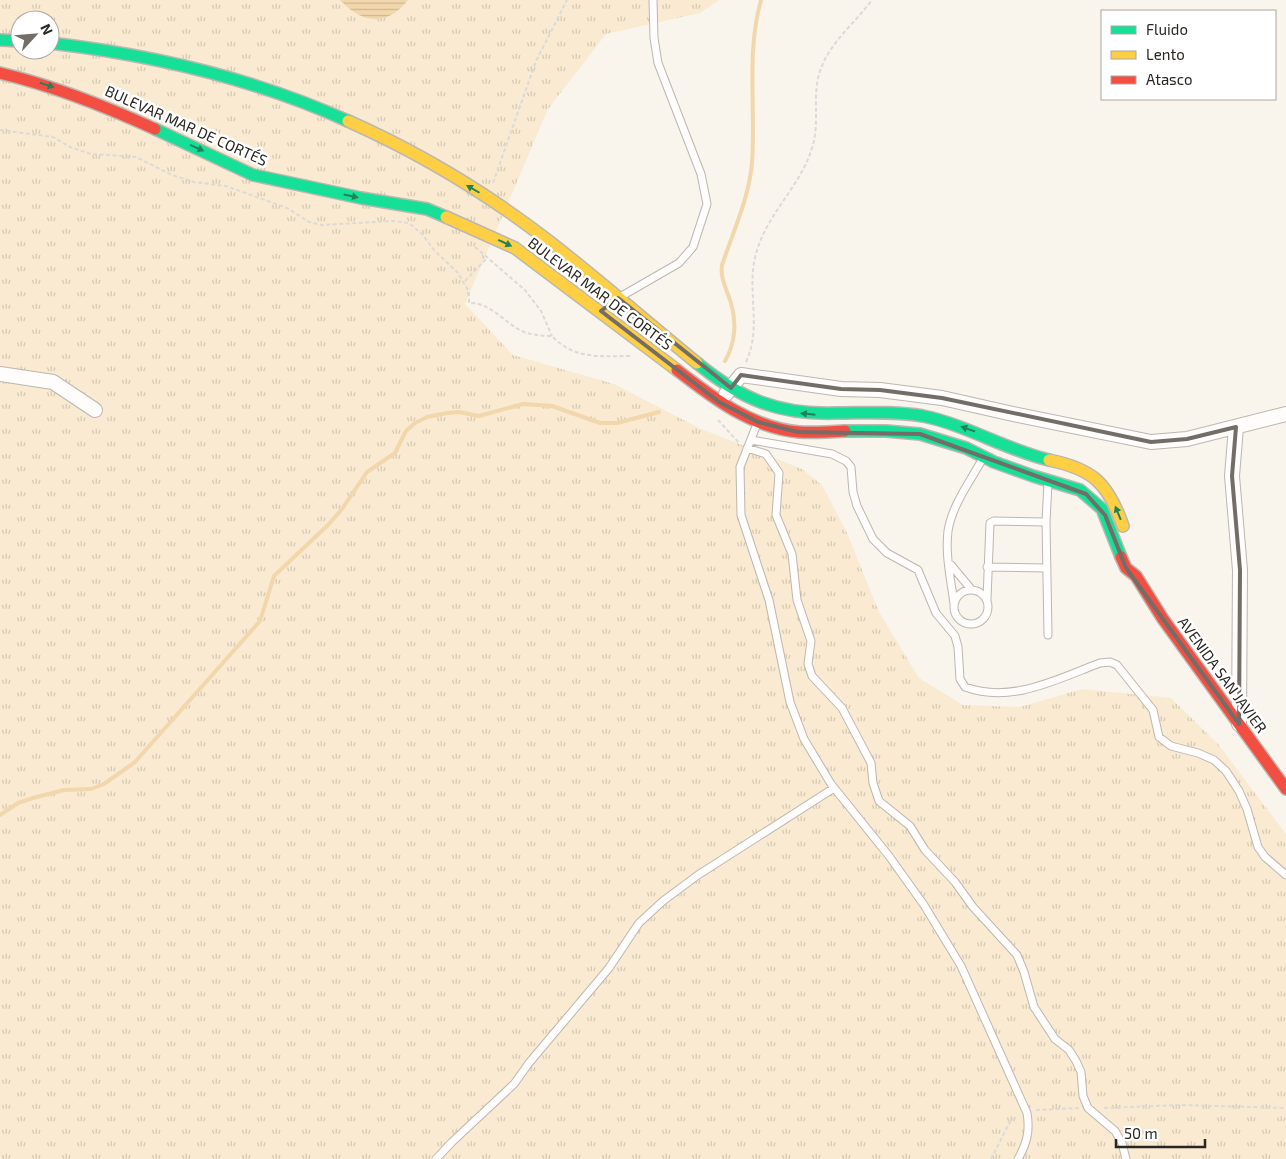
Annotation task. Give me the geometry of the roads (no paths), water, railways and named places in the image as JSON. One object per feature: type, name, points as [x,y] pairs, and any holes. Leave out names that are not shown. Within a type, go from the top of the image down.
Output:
[{"type":"street","points":[[60,44],[179,63],[275,92],[369,130],[488,197],[549,242],[731,388],[763,404],[788,412],[813,415],[906,414],[936,419],[988,448],[1033,456],[1084,470],[1092,474],[1106,487],[1126,534]]},
{"type":"street","name":"BULEVAR MAR DE CORTÉS","points":[[0,73],[42,83],[103,105],[253,175],[361,198],[427,209],[472,228],[515,248],[601,311],[719,402],[758,422],[798,432],[886,431],[920,434],[966,448],[988,448],[1048,480],[1080,490],[1093,499],[1102,509],[1109,522],[1122,560],[1136,576]]},
{"type":"street","points":[[601,311],[618,298]]},
{"type":"street","points":[[0,374],[53,382],[95,410]]},
{"type":"street","points":[[719,402],[740,375],[841,389],[880,390],[942,398],[1151,442],[1187,438],[1286,414]]},
{"type":"street","points":[[1236,426],[1232,476],[1240,570],[1239,724]]},
{"type":"street","points":[[1093,499],[1106,487]]},
{"type":"street","points":[[1135,556],[1136,576]]},
{"type":"street","name":"AVENIDA SAN JAVIER","points":[[1136,576],[1163,620],[1286,789]]},
{"type":"lane","points":[[618,298],[678,263],[692,247],[707,204],[701,174],[658,63],[654,38],[653,0]]},
{"type":"lane","points":[[763,404],[740,467],[740,515],[769,600],[790,702],[804,739],[834,788],[899,870],[924,905],[956,958],[1027,1113],[1029,1127],[1027,1140],[1018,1159]]},
{"type":"lane","points":[[751,440],[832,454],[846,461],[851,468],[853,492],[857,506],[873,539],[891,556],[918,570],[936,613],[955,636],[959,652],[960,678],[965,687],[985,692],[1037,688],[1100,663],[1110,662],[1117,665],[1152,710],[1160,737],[1171,746],[1198,753],[1214,760],[1226,771],[1239,791],[1258,847],[1264,857],[1286,875]]},
{"type":"lane","points":[[746,448],[766,454],[778,473],[776,515],[792,554],[797,600],[811,641],[808,664],[812,676],[842,708],[871,763],[873,783],[879,801],[910,826],[924,850],[955,882],[972,907],[1017,955],[1037,1014],[1055,1039],[1069,1050],[1076,1061],[1080,1072],[1083,1096],[1088,1108],[1115,1130],[1122,1143],[1126,1159]]},
{"type":"lane","points":[[988,448],[953,515],[948,530],[949,563],[954,604],[959,619],[974,624],[987,614],[990,523],[994,521],[1046,522]]},
{"type":"lane","points":[[1048,480],[1046,522],[1048,635]]},
{"type":"lane","points":[[949,563],[971,590]]},
{"type":"lane","points":[[988,567],[1047,568]]},
{"type":"lane","points":[[954,604],[959,594],[971,590],[979,591],[987,599]]},
{"type":"lane","points":[[436,1159],[514,1084],[529,1063],[609,968],[639,923],[663,901],[698,875],[834,788]]},
{"type":"waterway","points":[[725,361],[731,348],[734,326],[733,311],[723,280],[722,265],[748,189],[752,163],[754,40],[761,0]]},
{"type":"waterway","points":[[0,815],[18,803],[33,798],[64,790],[91,789],[104,784],[135,762],[260,621],[274,576],[329,524],[342,509],[367,472],[395,453],[406,431],[415,423],[427,417],[447,413],[459,412],[479,416],[523,404],[552,406],[600,423],[617,423],[659,412]]}]
